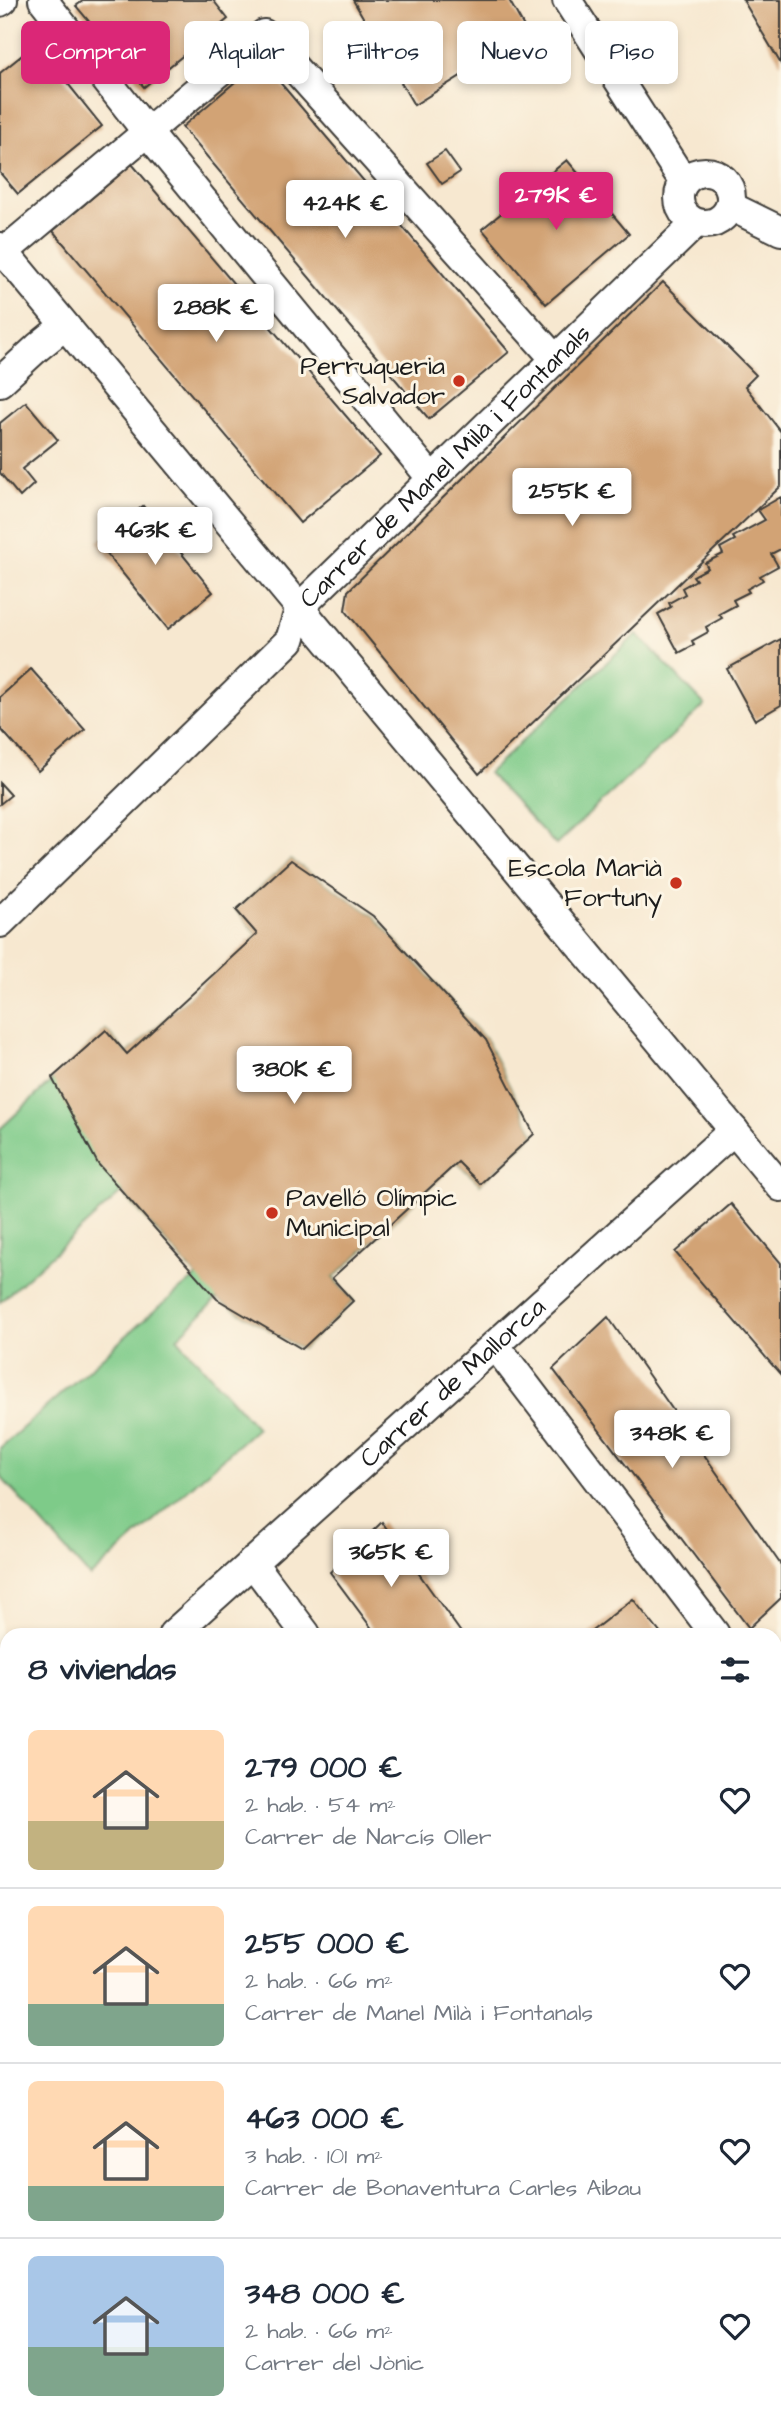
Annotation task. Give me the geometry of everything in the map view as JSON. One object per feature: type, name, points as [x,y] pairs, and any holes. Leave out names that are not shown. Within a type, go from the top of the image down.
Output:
[{"type":"street","points":[[43,0],[147,132],[432,479]]},
{"type":"street","points":[[566,0],[684,182]]},
{"type":"street","points":[[555,359],[264,34],[2,249],[781,1187]]},
{"type":"street","points":[[699,173],[715,174],[727,184],[730,206],[720,220],[704,225],[696,223],[688,219],[680,205],[680,189],[684,182],[699,173]]},
{"type":"street","points":[[730,206],[781,231]]},
{"type":"street","name":"Carrer de Manel Milà i Fontanals","points":[[0,923],[290,640],[300,607],[696,223]]},
{"type":"street","points":[[0,382],[64,326]]},
{"type":"street","name":"Carrer de Mallorca","points":[[180,1628],[734,1130]]},
{"type":"street","points":[[495,1345],[710,1628]]},
{"type":"street","points":[[253,1562],[302,1628]]},
{"type":"green space","points":[[637,634],[705,705],[556,845],[488,773]]},
{"type":"green space","name":"Pavelló Olímpic Municipal","points":[[291,860],[373,916],[486,1040],[534,1134],[480,1184],[457,1162],[333,1278],[353,1301],[302,1349],[217,1299],[177,1338],[257,1428],[90,1577],[0,1476],[0,1448],[197,1276],[122,1192],[0,1302],[0,1129],[106,1030],[127,1054],[248,944],[257,934],[236,910]]},
{"type":"building","points":[[84,0],[213,0],[228,19],[184,21],[184,55],[170,66],[170,21],[89,21],[76,6]]},
{"type":"building","points":[[353,0],[509,0],[521,21],[457,21],[457,78],[414,105],[402,84],[443,84],[443,21],[365,21]]},
{"type":"building","points":[[743,0],[781,0],[781,64]]},
{"type":"building","points":[[21,56],[21,84],[68,84],[102,126],[18,194],[0,173],[0,73]]},
{"type":"building","points":[[233,84],[281,84],[509,352],[429,419],[182,127]]},
{"type":"building","points":[[445,151],[460,172],[442,184],[427,163]]},
{"type":"building","points":[[567,160],[629,234],[546,304],[482,229]]},
{"type":"building","points":[[132,164],[380,456],[300,523],[53,231]]},
{"type":"building","points":[[663,282],[756,375],[745,386],[781,432],[781,486],[479,774],[345,610],[348,591]]},
{"type":"building","points":[[26,402],[58,440],[22,469],[34,484],[20,497],[0,473],[0,423]]},
{"type":"building","points":[[781,497],[781,549],[771,554],[778,566],[760,576],[763,580],[747,589],[749,592],[733,600],[736,605],[719,614],[722,618],[706,627],[708,632],[692,641],[694,645],[679,653],[658,614],[671,607],[669,603],[685,594],[682,588],[696,580],[693,576],[708,568],[705,563],[723,554],[720,548],[735,540],[733,537],[765,520],[758,510]]},
{"type":"building","points":[[143,506],[213,592],[168,629],[97,542]]},
{"type":"building","points":[[781,639],[781,705],[755,720],[727,669]]},
{"type":"building","points":[[31,669],[85,730],[38,771],[0,728],[0,697]]},
{"type":"building","points":[[0,783],[11,795],[0,804]]},
{"type":"building","name":"Pavelló Olímpic Municipal","points":[[291,860],[373,916],[486,1040],[534,1134],[480,1184],[458,1162],[332,1278],[353,1301],[302,1349],[217,1299],[98,1164],[52,1078],[106,1030],[127,1054],[257,934],[236,910]]},
{"type":"building","points":[[731,1204],[781,1263],[781,1375],[675,1252]]},
{"type":"building","points":[[608,1317],[781,1565],[781,1598],[749,1628],[553,1369]]},
{"type":"building","points":[[382,1522],[458,1628],[372,1628],[330,1572]]},
{"type":"building","points":[[633,1599],[656,1628],[596,1628]]},
{"type":"place","name":"Perruqueria Salvador","points":[[459,381]]},
{"type":"place","name":"Escola Marià Fortuny","points":[[676,883]]},
{"type":"place","name":"Pavelló Olímpic Municipal","points":[[272,1213]]}]
